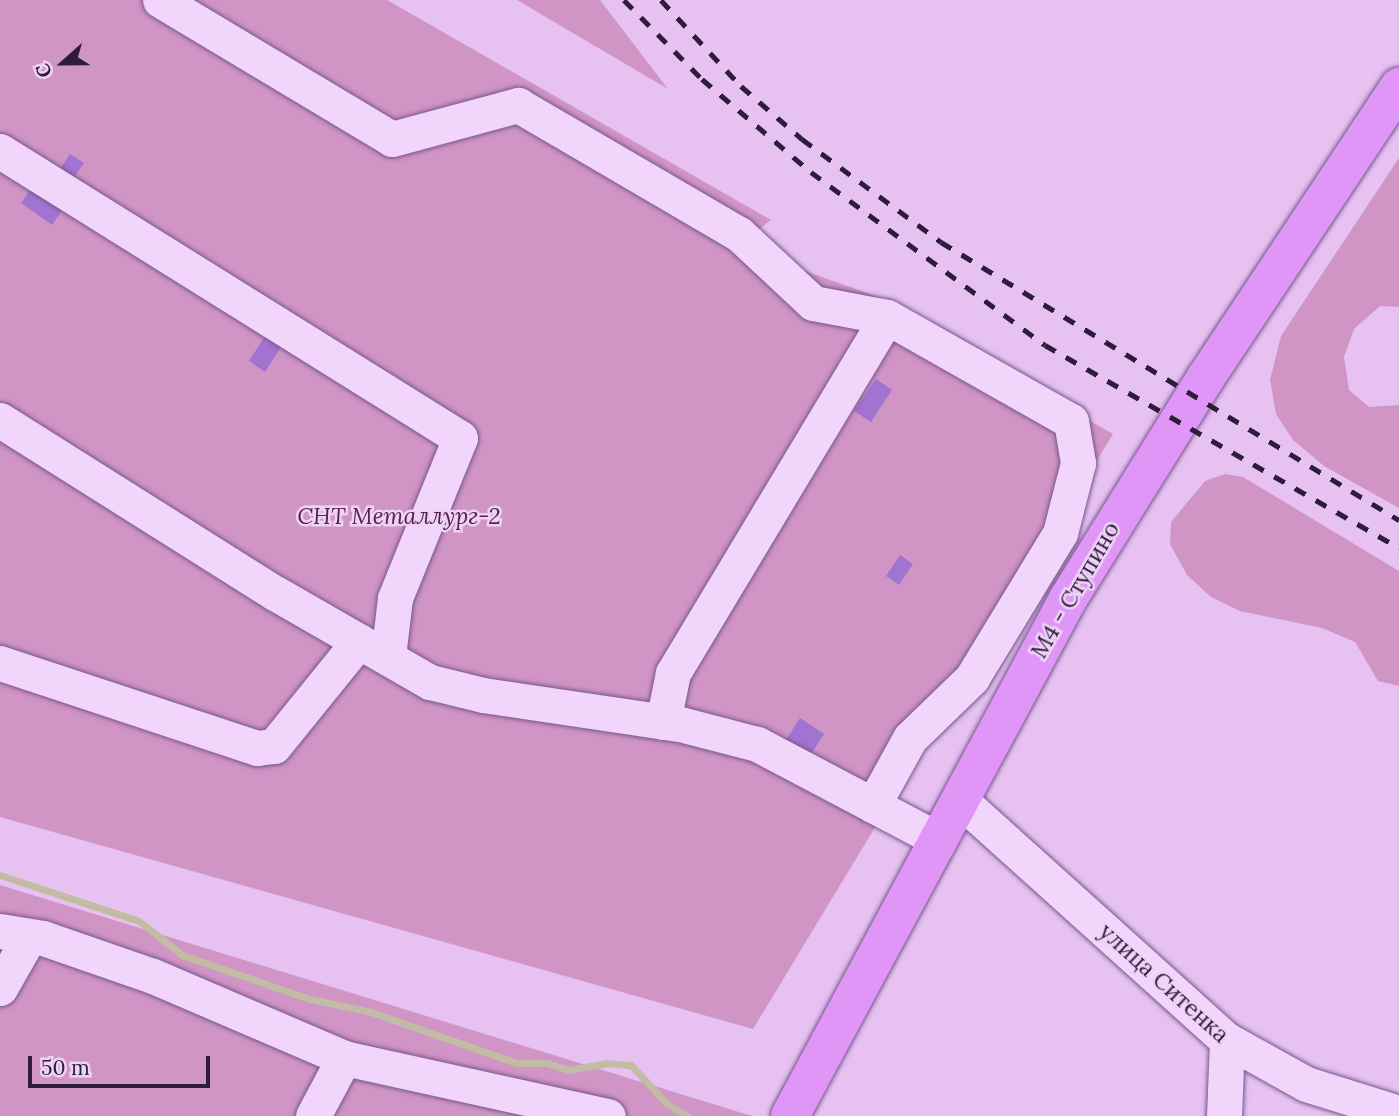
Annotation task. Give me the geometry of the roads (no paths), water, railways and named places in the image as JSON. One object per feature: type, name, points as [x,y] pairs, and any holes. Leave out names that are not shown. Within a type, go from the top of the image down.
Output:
[{"type":"main road","name":"М4 - Ступино","points":[[790,1116],[1068,599],[1135,488],[1399,87]]},
{"type":"street","points":[[160,0],[392,139],[518,106],[739,234],[813,303],[887,317],[1071,421],[1078,463],[1060,533],[972,678],[910,738],[873,805]]},
{"type":"street","points":[[0,151],[460,438],[373,649],[274,746],[257,748],[0,663]]},
{"type":"street","points":[[663,722],[673,673],[887,317]]},
{"type":"street","points":[[0,420],[430,682],[483,695],[663,722],[757,744],[939,840]]},
{"type":"street","name":"улица Ситенка","points":[[960,800],[1227,1040],[1306,1084],[1399,1113]]},
{"type":"street","points":[[0,988],[14,935],[43,938],[153,976],[344,1058],[608,1116]]},
{"type":"street","points":[[1224,1116],[1227,1040]]},
{"type":"street","points":[[313,1116],[344,1058]]},
{"type":"waterway","points":[[0,875],[139,921],[182,955],[310,999],[371,1012],[517,1063],[547,1063],[568,1070],[606,1063],[631,1065],[667,1104],[688,1116]]},
{"type":"railway","points":[[624,0],[702,79],[811,172],[1045,345],[1399,548]]},
{"type":"railway","points":[[661,0],[741,86],[802,139],[941,242],[1399,520]]},
{"type":"park label","name":"СНТ Металлург-2","points":[[399,516]]}]
